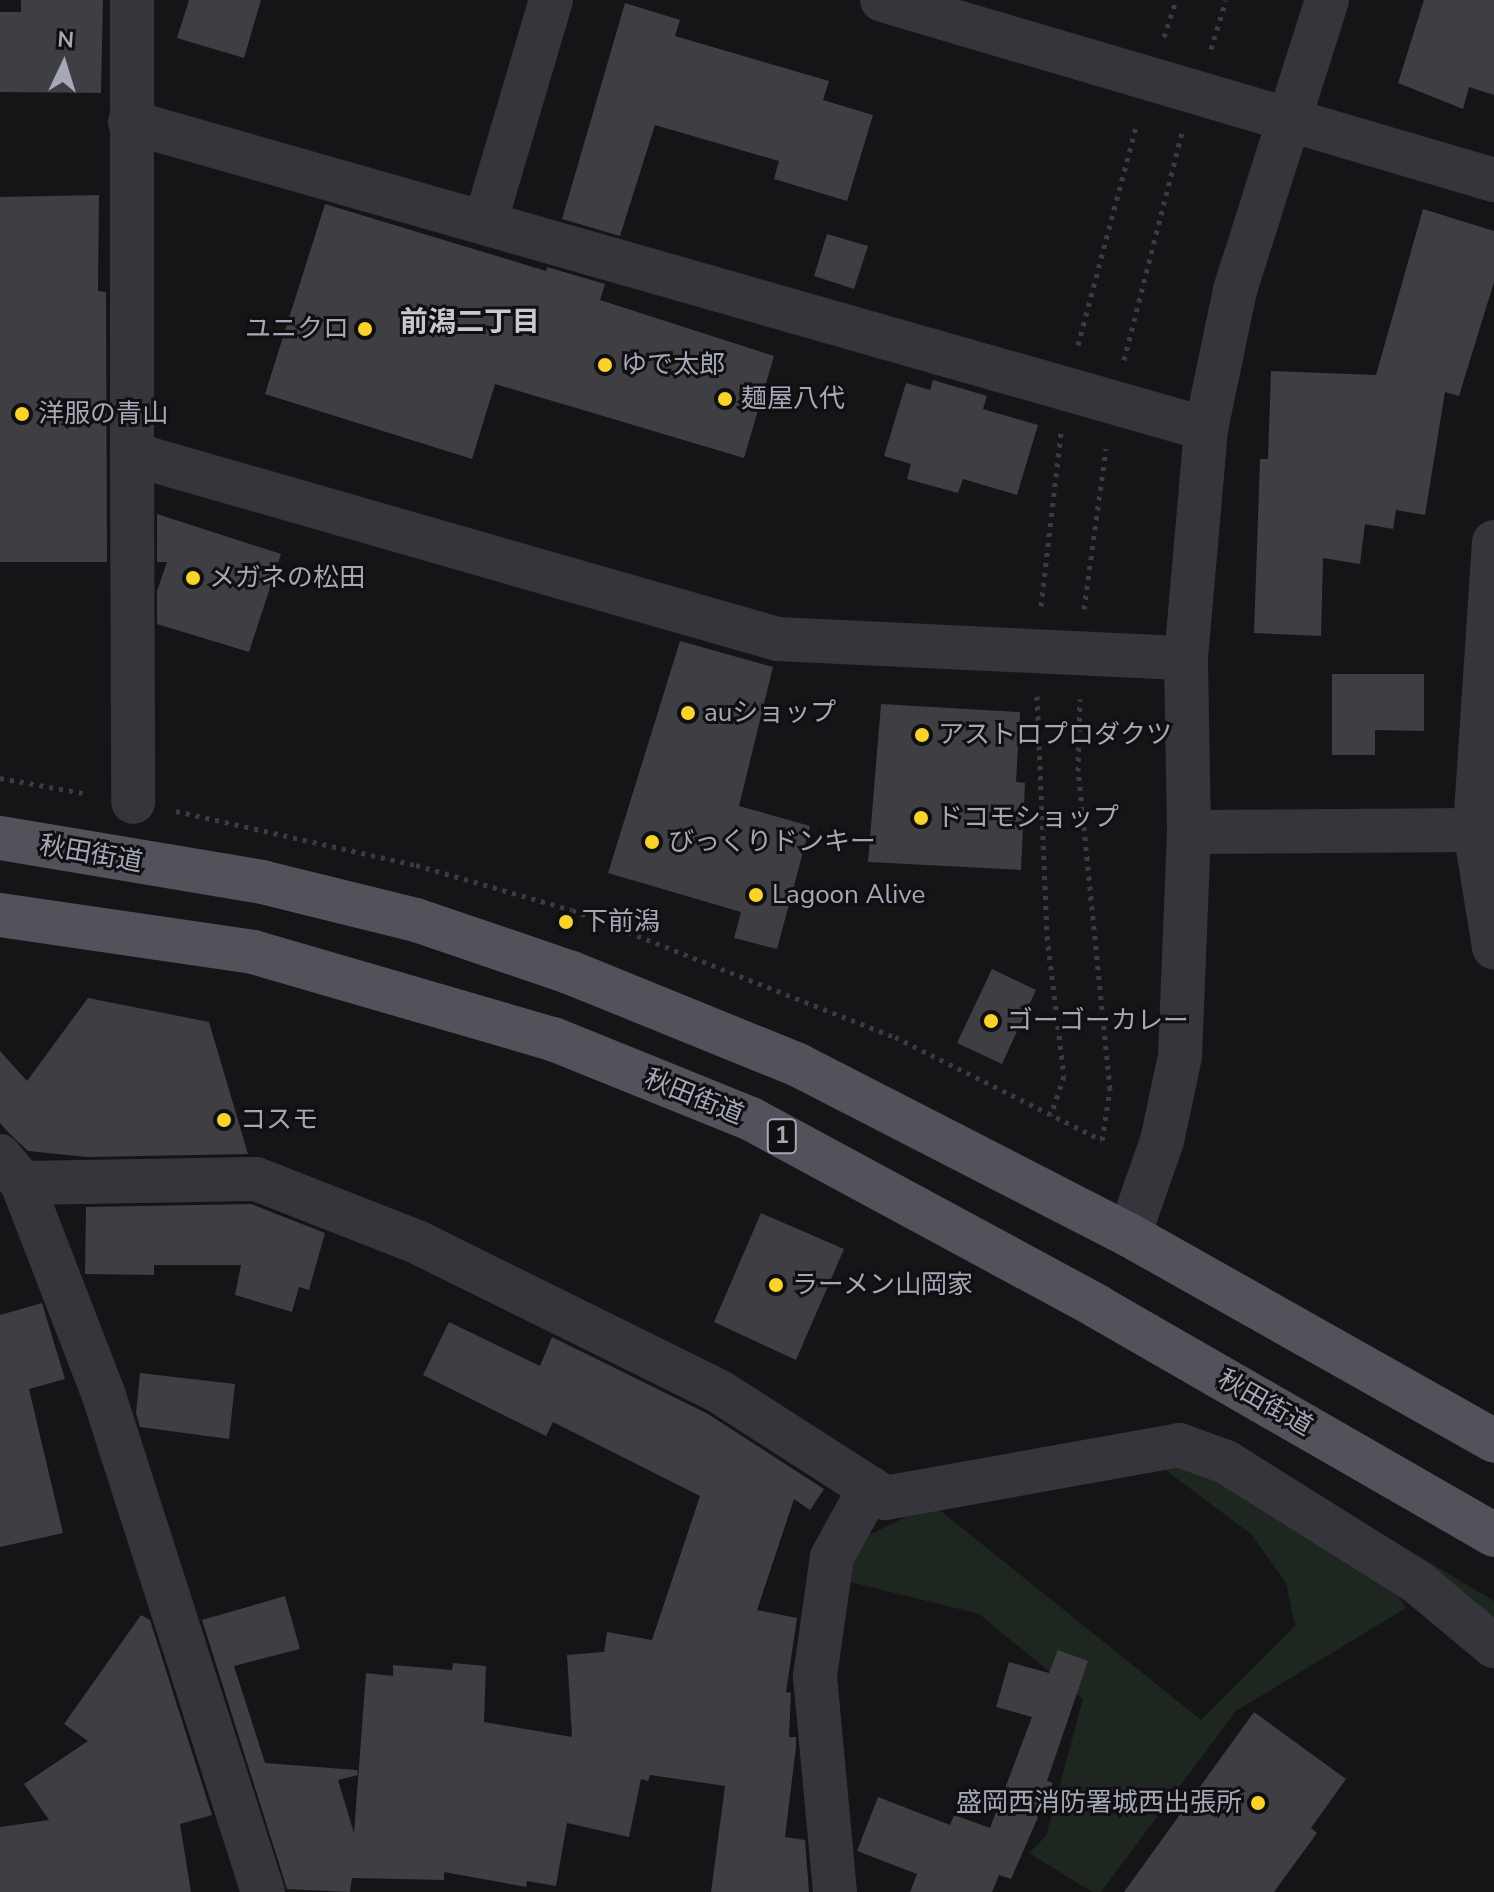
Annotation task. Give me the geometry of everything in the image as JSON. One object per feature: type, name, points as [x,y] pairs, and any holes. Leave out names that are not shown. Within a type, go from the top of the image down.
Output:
[{"type":"main road","name":"秋田街道","points":[[0,838],[262,882],[416,920],[569,972],[798,1065],[1129,1235],[1494,1441]]},
{"type":"main road","name":"秋田街道","points":[[0,915],[253,952],[553,1039],[751,1119],[1098,1307],[1494,1535]]},
{"type":"street","points":[[132,0],[133,802]]},
{"type":"street","points":[[485,223],[551,0]]},
{"type":"street","points":[[882,0],[1494,180]]},
{"type":"street","points":[[1129,1235],[1162,1141],[1180,1056],[1189,832],[1186,658],[1206,429],[1235,290],[1327,0]]},
{"type":"street","points":[[130,122],[1206,429]]},
{"type":"street","points":[[132,454],[777,639],[1186,658]]},
{"type":"street","points":[[1494,542],[1475,830],[1494,947]]},
{"type":"street","points":[[1189,832],[1475,830]]},
{"type":"street","points":[[263,1892],[104,1396],[11,1169],[256,1179],[419,1243],[720,1392],[885,1498],[1179,1445],[1226,1462],[1416,1581],[1494,1646]]},
{"type":"street","points":[[835,1892],[815,1676],[832,1557],[870,1488]]},
{"type":"path","points":[[1051,1115],[1064,1076],[1047,936],[1035,651],[1066,389],[1150,80],[1176,0]]},
{"type":"path","points":[[1102,1140],[1110,1089],[1078,771],[1081,653],[1089,549],[1113,402],[1196,93],[1226,0]]},
{"type":"shaded area","points":[[1181,1455],[1393,1587],[1406,1608],[1236,1711],[1101,1892],[1092,1892],[1029,1853],[1046,1836],[1083,1699],[979,1614],[846,1581],[855,1542],[932,1504],[1201,1720],[1295,1626],[1286,1583],[1251,1534],[1160,1466]]},
{"type":"shaded area","points":[[1291,1479],[1494,1601],[1494,1628]]},
{"type":"building","points":[[21,0],[103,0],[101,93],[0,92],[0,12],[21,12]]},
{"type":"building","points":[[189,0],[261,0],[244,58],[177,38]]},
{"type":"building","points":[[1424,0],[1494,0],[1494,95],[1469,87],[1463,109],[1398,83]]},
{"type":"building","points":[[625,3],[680,20],[675,36],[829,81],[823,100],[873,115],[847,201],[774,179],[779,161],[655,125],[620,236],[562,219]]},
{"type":"building","points":[[99,195],[98,291],[106,292],[107,562],[0,562],[0,197]]},
{"type":"building","points":[[325,204],[546,271],[547,267],[605,284],[600,300],[774,356],[744,458],[495,384],[472,459],[265,394]]},
{"type":"building","points":[[1423,209],[1494,231],[1494,282],[1459,396],[1445,392],[1425,515],[1396,510],[1393,529],[1365,524],[1360,564],[1323,558],[1321,636],[1254,633],[1260,459],[1268,459],[1271,371],[1376,375]]},
{"type":"building","points":[[827,234],[868,246],[854,289],[814,276]]},
{"type":"building","points":[[933,380],[987,396],[983,409],[1038,425],[1017,495],[963,479],[958,493],[907,479],[911,464],[884,456],[906,383],[930,390]]},
{"type":"building","points":[[157,514],[281,554],[249,652],[157,624],[157,591],[167,562],[157,562]]},
{"type":"building","points":[[680,641],[773,667],[739,806],[810,826],[777,949],[734,938],[741,912],[608,873]]},
{"type":"building","points":[[1332,674],[1424,674],[1424,731],[1375,730],[1375,755],[1332,755]]},
{"type":"building","points":[[881,704],[1020,712],[1016,782],[1025,783],[1021,870],[868,862]]},
{"type":"building","points":[[992,969],[1036,990],[1002,1064],[957,1043]]},
{"type":"building","points":[[88,998],[209,1022],[248,1154],[87,1157],[28,1151],[9,1133],[0,1123],[0,1051],[27,1081]]},
{"type":"building","points":[[251,1204],[325,1233],[309,1290],[299,1287],[292,1312],[235,1295],[241,1265],[154,1265],[154,1275],[85,1274],[86,1207]]},
{"type":"building","points":[[761,1213],[844,1249],[796,1360],[714,1322]]},
{"type":"building","points":[[42,1303],[65,1379],[29,1389],[63,1533],[0,1547],[0,1315]]},
{"type":"building","points":[[449,1322],[540,1366],[552,1337],[708,1414],[824,1489],[810,1510],[794,1499],[757,1610],[797,1618],[786,1692],[791,1693],[789,1737],[796,1737],[796,1747],[785,1837],[805,1840],[809,1892],[711,1892],[725,1786],[650,1775],[648,1781],[641,1779],[629,1837],[567,1823],[556,1886],[527,1881],[526,1887],[444,1872],[444,1880],[352,1878],[350,1892],[287,1889],[202,1620],[285,1596],[300,1649],[234,1666],[265,1763],[357,1770],[358,1775],[338,1780],[354,1833],[366,1673],[393,1676],[393,1665],[452,1670],[453,1663],[486,1666],[484,1722],[572,1737],[567,1655],[604,1652],[607,1632],[652,1640],[700,1496],[553,1422],[546,1436],[423,1375]]},
{"type":"building","points":[[140,1373],[235,1384],[229,1439],[140,1427],[136,1413]]},
{"type":"building","points":[[141,1615],[150,1620],[212,1815],[180,1824],[191,1892],[0,1892],[0,1827],[49,1820],[24,1784],[88,1741],[64,1724]]},
{"type":"building","points":[[1058,1650],[1088,1661],[1047,1781],[1053,1783],[1011,1879],[999,1875],[992,1892],[910,1892],[917,1874],[857,1851],[878,1797],[950,1825],[954,1815],[990,1828],[1032,1717],[996,1707],[1009,1662],[1049,1673]]},
{"type":"building","name":"盛岡西消防署城西出張所","points":[[1254,1712],[1346,1779],[1311,1828],[1317,1833],[1274,1892],[1124,1892]]},
{"type":"place","name":"ユニクロ","points":[[365,329]]},
{"type":"place","name":"ゆで太郎","points":[[605,365]]},
{"type":"place","name":"麺屋八代","points":[[725,399]]},
{"type":"place","name":"洋服の青山","points":[[22,414]]},
{"type":"place","name":"メガネの松田","points":[[193,578]]},
{"type":"place","name":"auショップ","points":[[688,713]]},
{"type":"place","name":"アストロプロダクツ","points":[[922,735]]},
{"type":"place","name":"ドコモショップ","points":[[921,818]]},
{"type":"place","name":"びっくりドンキー","points":[[652,842]]},
{"type":"place","name":"Lagoon Alive","points":[[756,895]]},
{"type":"place","name":"下前潟","points":[[566,922]]},
{"type":"place","name":"ゴーゴーカレー","points":[[991,1021]]},
{"type":"place","name":"コスモ","points":[[224,1120]]},
{"type":"place","name":"ラーメン山岡家","points":[[776,1285]]},
{"type":"place","name":"盛岡西消防署城西出張所","points":[[1258,1803]]},
{"type":"district","name":"前潟二丁目","points":[[470,322]]}]
